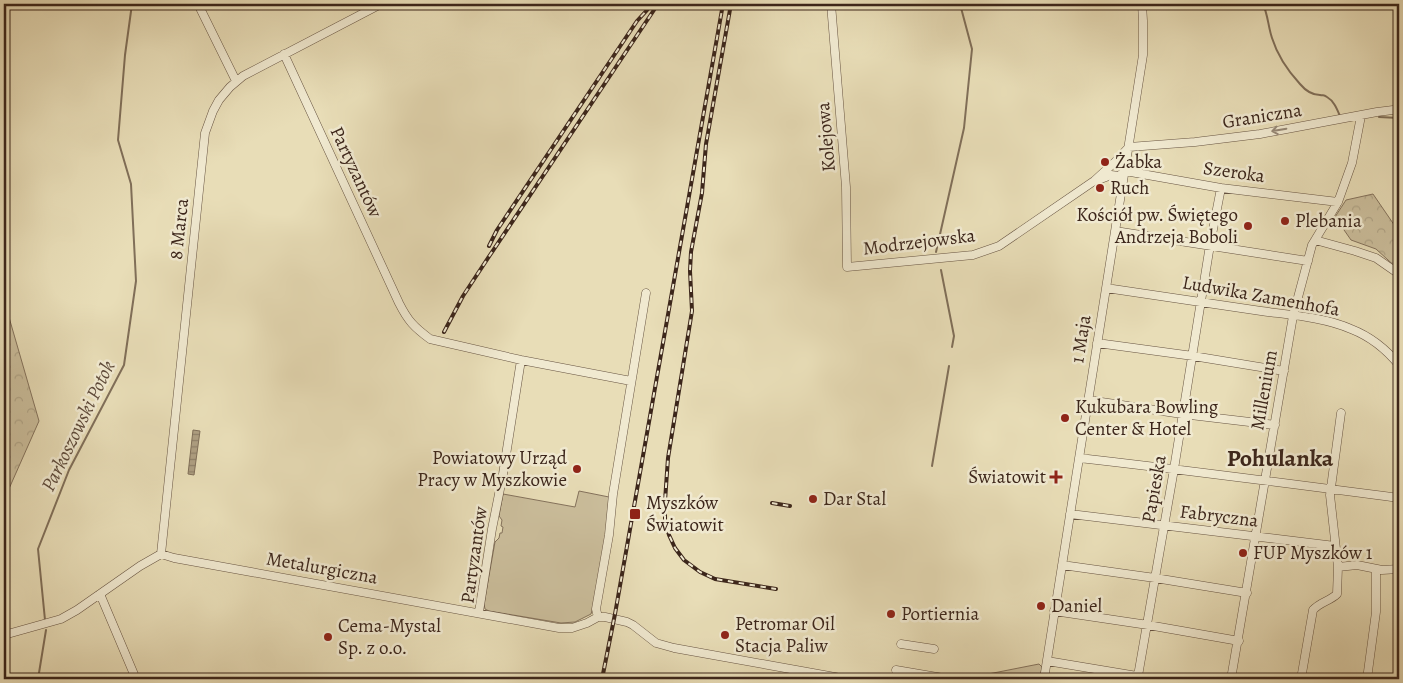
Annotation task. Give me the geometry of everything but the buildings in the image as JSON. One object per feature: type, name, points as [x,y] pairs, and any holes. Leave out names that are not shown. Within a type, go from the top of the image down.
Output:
[{"type":"street","points":[[198,4],[236,81]]},
{"type":"street","name":"8 Marca","points":[[161,554],[205,133],[209,119],[216,105],[236,81],[251,71],[381,4]]},
{"type":"street","name":"Kolejowa","points":[[832,4],[846,188],[847,267]]},
{"type":"street","name":"1 Maja","points":[[1044,679],[1143,55],[1142,4]]},
{"type":"street","name":"Partyzantów","points":[[284,54],[408,319],[430,339],[521,360],[478,612],[559,628],[572,628],[598,617]]},
{"type":"street","name":"Graniczna","points":[[1129,147],[1195,142],[1260,134],[1385,111],[1399,111]]},
{"type":"street","name":"Millenium","points":[[1232,679],[1293,316],[1315,240],[1338,202],[1352,163],[1361,116]]},
{"type":"street","name":"Modrzejowska","points":[[847,267],[973,255],[999,246],[1094,181],[1112,166],[1129,147]]},
{"type":"street","points":[[1112,166],[1118,166],[1125,171]]},
{"type":"street","name":"Modrzejowska","points":[[1094,181],[1111,175],[1119,176],[1125,171]]},
{"type":"street","name":"Szeroka","points":[[1125,171],[1221,188],[1338,202]]},
{"type":"street","name":"Papieska","points":[[1138,676],[1221,188]]},
{"type":"street","points":[[1115,231],[1308,261]]},
{"type":"street","points":[[1315,240],[1376,258],[1399,274]]},
{"type":"street","name":"Ludwika Zamenhofa","points":[[1106,288],[1322,320],[1362,334],[1383,348],[1399,365]]},
{"type":"street","points":[[646,293],[613,494],[609,535],[596,609],[598,617],[627,622],[634,625],[656,643],[674,648],[846,679]]},
{"type":"street","points":[[1097,343],[1284,371]]},
{"type":"street","points":[[521,360],[631,380]]},
{"type":"street","points":[[1088,400],[1276,425]]},
{"type":"street","points":[[1301,679],[1312,612],[1316,607],[1332,599],[1337,594],[1339,577],[1330,495],[1342,413]]},
{"type":"street","points":[[1079,458],[1399,498]]},
{"type":"street","name":"Fabryczna","points":[[1070,514],[1336,546]]},
{"type":"street","points":[[4,635],[55,622],[69,615],[140,566],[161,554]]},
{"type":"street","name":"Metalurgiczna","points":[[161,554],[174,558],[478,612]]},
{"type":"street","points":[[1062,565],[1155,578],[1246,594]]},
{"type":"street","points":[[1338,567],[1357,565],[1382,570],[1399,569]]},
{"type":"street","points":[[1367,679],[1376,612],[1376,569]]},
{"type":"street","points":[[100,594],[136,679]]},
{"type":"street","points":[[1054,610],[1239,641]]},
{"type":"street","points":[[900,644],[934,649]]},
{"type":"street","points":[[1047,661],[1155,679]]},
{"type":"street","points":[[896,670],[949,679]]},
{"type":"green space","points":[[1373,194],[1399,232],[1399,270],[1376,249],[1351,240],[1335,217],[1346,200]]},
{"type":"green space","points":[[4,300],[39,421],[4,500]]},
{"type":"green space","points":[[579,491],[609,497],[606,535],[591,614],[575,622],[561,623],[485,609],[484,604],[495,542],[499,538],[500,533],[502,533],[503,527],[501,526],[502,520],[499,516],[503,494],[575,507]]},
{"type":"green space","points":[[1039,664],[1042,667],[1040,679],[968,679],[968,678]]},
{"type":"shaded area","points":[[193,430],[200,431],[194,475],[188,474]]},
{"type":"waterway","name":"Parkoszowski Potok","points":[[45,620],[38,549],[69,470],[124,365],[136,281],[131,184],[118,140],[125,55],[132,4]]},
{"type":"waterway","points":[[936,252],[964,128],[972,49],[960,4]]},
{"type":"waterway","points":[[1263,4],[1274,44],[1287,68],[1306,90],[1329,99],[1335,105],[1340,116]]},
{"type":"waterway","points":[[1379,117],[1399,118]]},
{"type":"waterway","points":[[941,270],[954,336],[952,347]]},
{"type":"waterway","points":[[932,466],[949,366]]},
{"type":"waterway","name":"Parkoszowski Potok","points":[[38,679],[46,630]]},
{"type":"railway","points":[[444,332],[463,296],[658,4]]},
{"type":"railway","points":[[602,679],[723,4]]},
{"type":"railway","points":[[731,4],[706,144],[702,193],[691,252],[692,311],[668,458],[665,522],[675,548],[684,560],[700,572],[715,579],[776,589]]},
{"type":"railway","points":[[489,246],[497,230],[637,21],[649,8]]},
{"type":"railway","points":[[772,503],[790,506]]},
{"type":"place","name":"Żabka","points":[[1105,162]]},
{"type":"place","name":"Ruch","points":[[1100,188]]},
{"type":"place","name":"Plebania","points":[[1285,221]]},
{"type":"place","name":"Kościół pw. Świętego Andrzeja Boboli","points":[[1248,226]]},
{"type":"place","name":"Kukubara Bowling Center & Hotel","points":[[1065,418]]},
{"type":"place","name":"Powiatowy Urząd Pracy w Myszkowie","points":[[577,469]]},
{"type":"place","name":"Światowit","points":[[1056,477]]},
{"type":"place","name":"Dar Stal","points":[[813,499]]},
{"type":"place","name":"Myszków Światowit","points":[[635,514]]},
{"type":"place","name":"FUP Myszków 1","points":[[1243,553]]},
{"type":"place","name":"Daniel","points":[[1041,606]]},
{"type":"place","name":"Portiernia","points":[[891,614]]},
{"type":"place","name":"Petromar Oil Stacja Paliw","points":[[725,635]]},
{"type":"place","name":"Cema-Mystal Sp. z o.o.","points":[[328,637]]},
{"type":"district","name":"Pohulanka","points":[[1280,458]]}]
